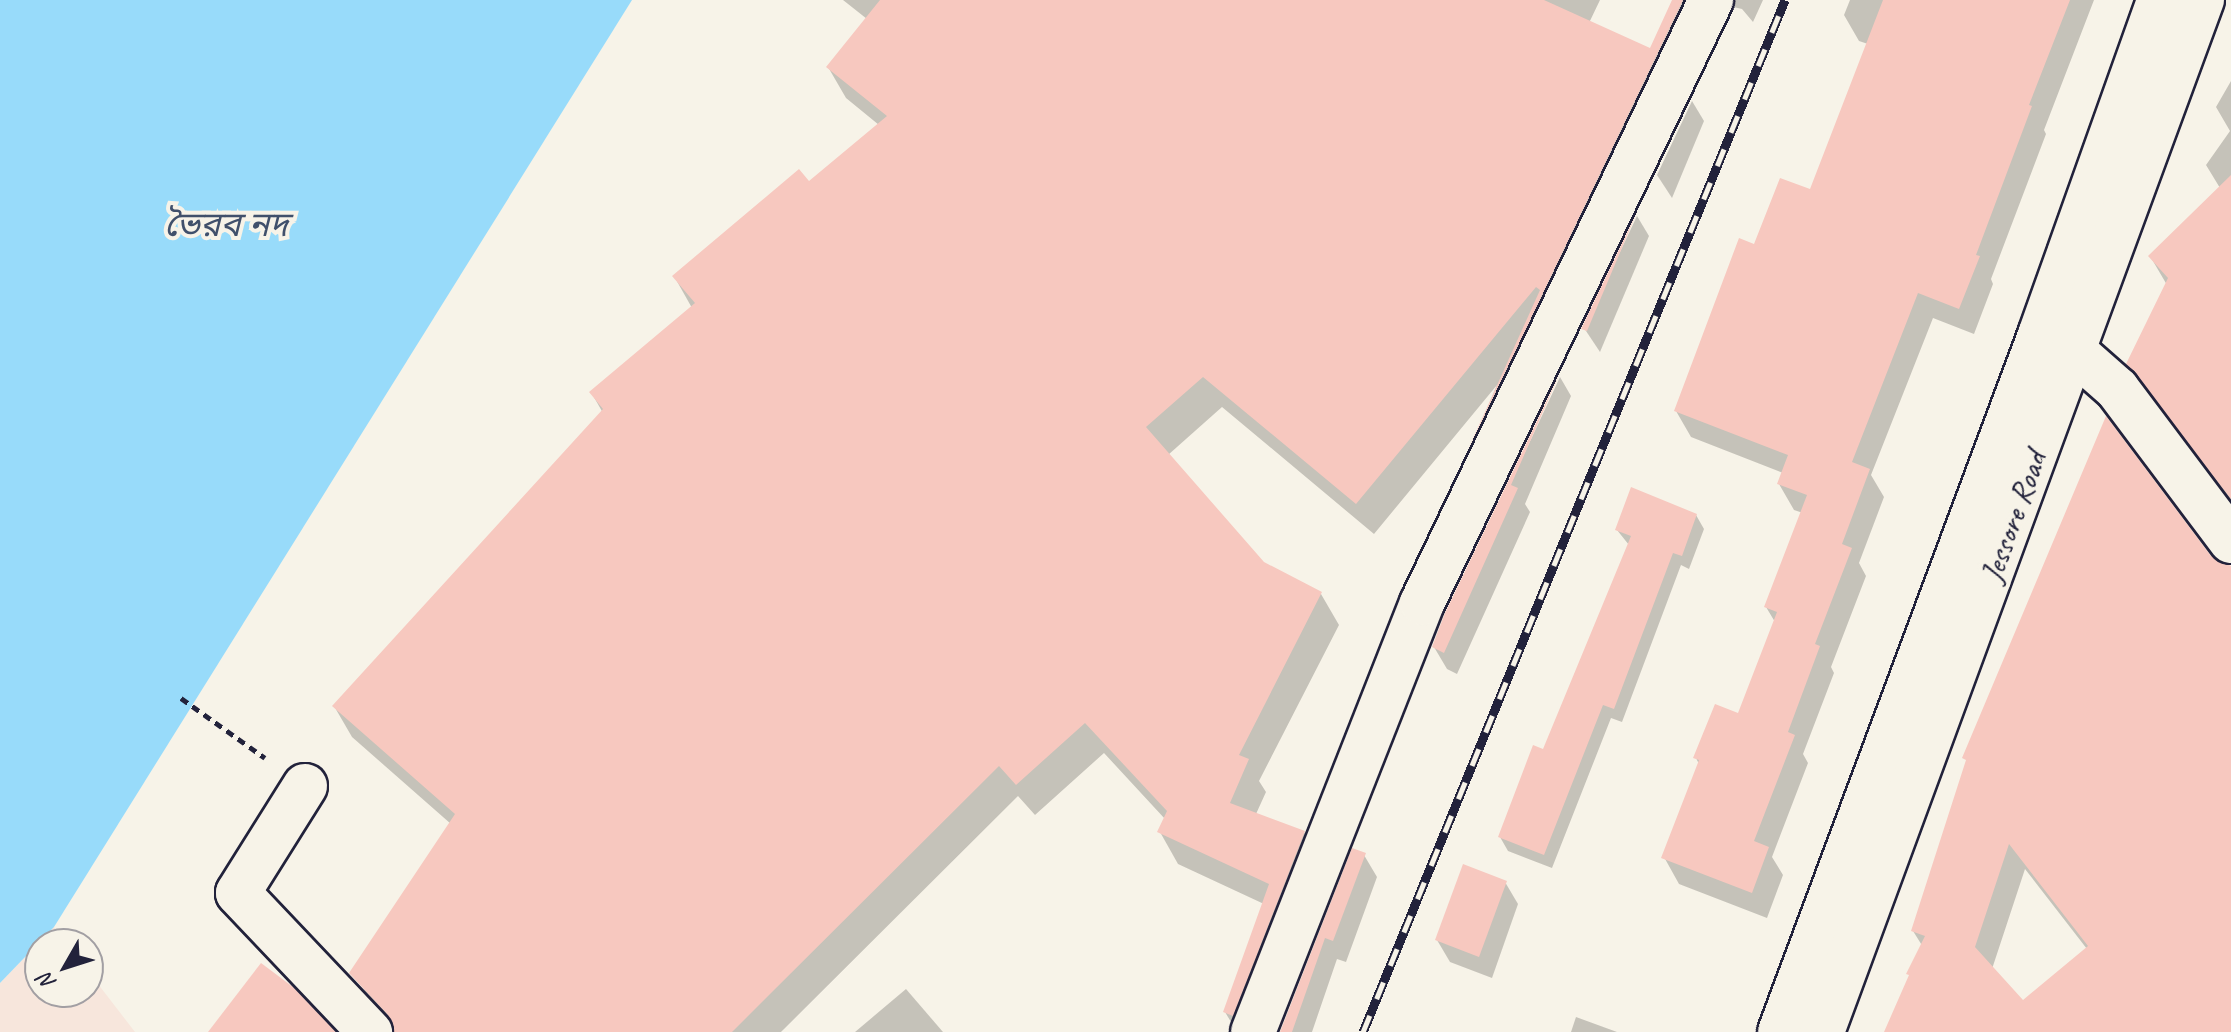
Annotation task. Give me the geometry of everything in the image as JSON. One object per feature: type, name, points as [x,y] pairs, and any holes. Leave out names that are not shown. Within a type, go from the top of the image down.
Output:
[{"type":"main road","points":[[1253,1032],[1422,603],[1711,0]]},
{"type":"main road","name":"Jessore Road","points":[[1780,1032],[2040,335],[2159,0]]},
{"type":"main road","name":"Jessore Road","points":[[1822,1032],[2075,352],[2202,0]]},
{"type":"main road","points":[[2075,352],[2117,389],[2231,541]]},
{"type":"main road","points":[[305,786],[238,893],[370,1032]]},
{"type":"path","points":[[181,698],[305,786]]},
{"type":"shaded area","points":[[24,958],[24,1008],[104,1008],[104,992],[135,1032],[0,1032],[0,983]]},
{"type":"water","name":"ভৈরব নদ","points":[[0,0],[632,0],[54,927],[24,928],[24,958],[0,983]]},
{"type":"building","points":[[880,0],[1544,0],[1650,48],[1672,0],[1683,0],[1466,454],[1540,290],[1536,287],[1356,504],[1203,377],[1146,427],[1264,562],[1322,592],[1239,755],[1249,759],[1230,803],[1305,831],[1233,1016],[1223,1012],[1269,884],[1157,832],[1167,811],[1085,723],[1016,785],[999,766],[732,1032],[394,1032],[388,1015],[349,973],[455,814],[332,706],[603,409],[589,392],[695,303],[672,276],[799,169],[809,181],[887,116],[826,67]]},
{"type":"building","points":[[1883,0],[2070,0],[2029,105],[2032,106],[1959,309],[1918,293],[1852,462],[1870,469],[1842,544],[1852,548],[1815,644],[1820,646],[1788,732],[1795,735],[1754,841],[1769,847],[1752,893],[1661,858],[1699,760],[1693,758],[1715,704],[1738,713],[1777,612],[1764,607],[1807,495],[1777,484],[1788,455],[1674,411],[1739,238],[1754,244],[1780,178],[1810,189]]},
{"type":"building","points":[[2231,175],[2231,499],[2126,364],[2168,278],[2148,256]]},
{"type":"building","points":[[1637,212],[1587,331],[1581,329]]},
{"type":"building","points":[[1560,373],[1511,485],[1518,488],[1444,653],[1432,647],[1445,613]]},
{"type":"building","points":[[2106,416],[2211,556],[2231,566],[2231,1032],[1884,1032],[1909,975],[1906,974],[1925,936],[1911,931],[1966,760],[1962,758]],"holes":[[[2009,844],[2088,946],[2023,1000],[1975,947]]]},
{"type":"building","points":[[1631,487],[1697,514],[1682,556],[1673,553],[1614,709],[1603,705],[1544,855],[1498,837],[1533,745],[1543,749],[1631,536],[1615,530]]},
{"type":"building","points":[[1352,848],[1366,853],[1333,941],[1325,938],[1292,1032],[1280,1032]]},
{"type":"building","points":[[1463,864],[1507,881],[1479,957],[1435,940]]},
{"type":"building","points":[[261,963],[293,987],[336,1032],[208,1032]]},
{"type":"railway","points":[[1363,1032],[1785,0]]}]
